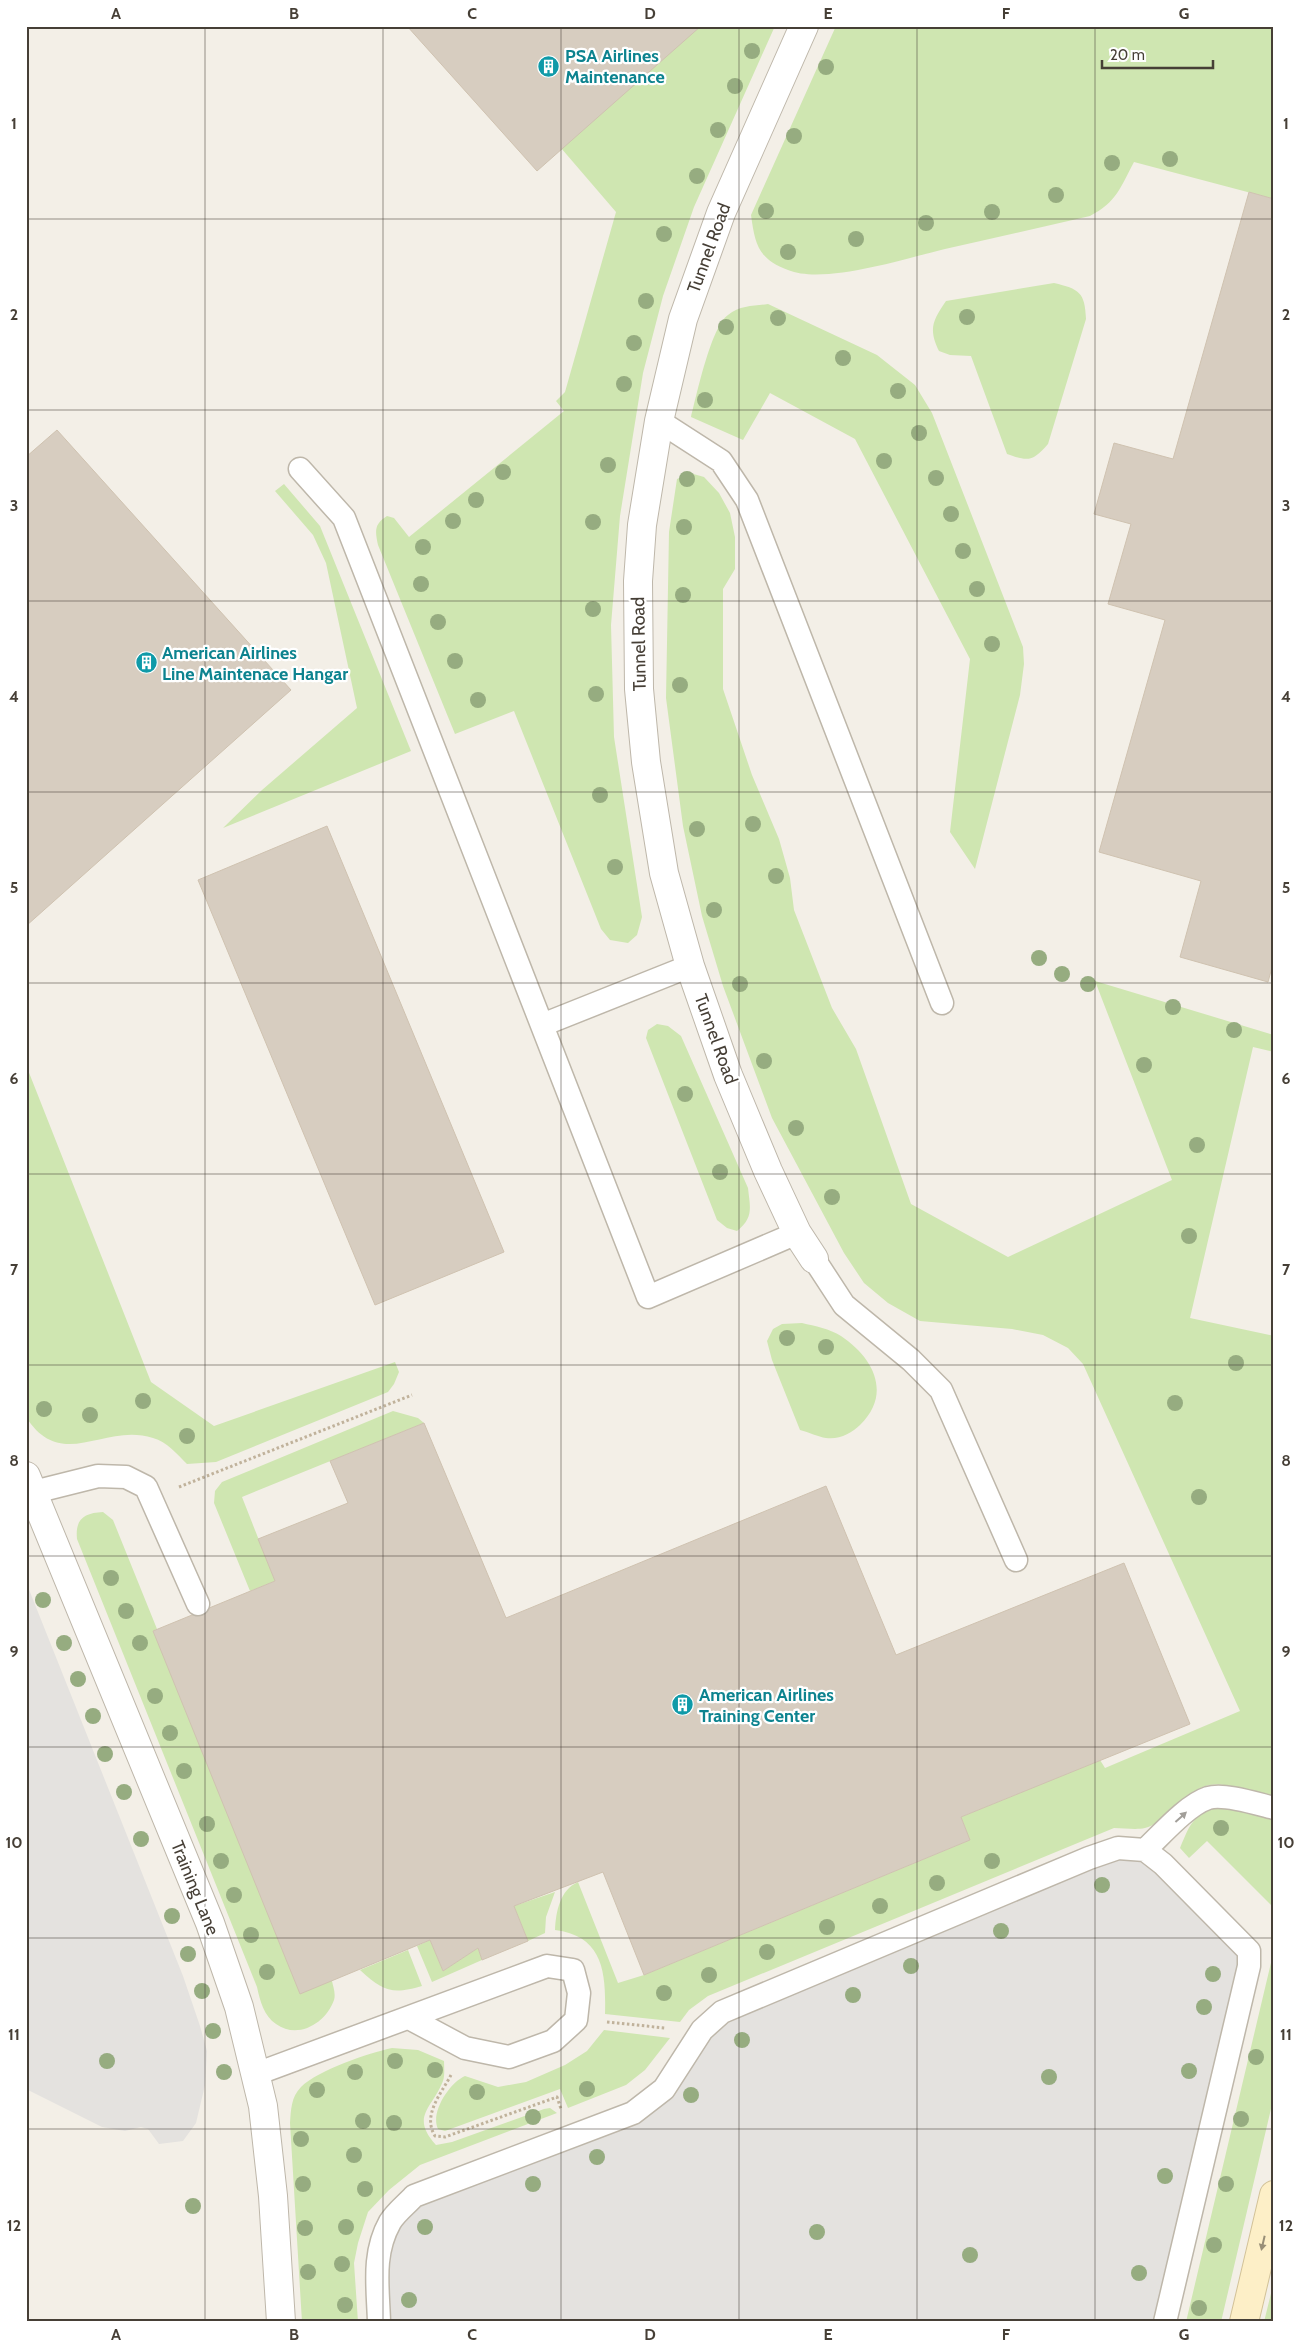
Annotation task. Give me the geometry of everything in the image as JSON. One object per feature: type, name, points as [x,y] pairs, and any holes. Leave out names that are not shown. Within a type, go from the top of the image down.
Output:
[{"type":"street","name":"Tunnel Road","points":[[804,26],[721,213],[683,319],[659,422],[642,525],[638,581],[639,689],[646,762],[664,873],[690,966],[728,1075],[768,1171],[798,1233],[814,1259]]},
{"type":"street","name":"Training Lane","points":[[30,1484],[210,1923],[239,2007],[263,2106],[273,2196],[280,2322]]},
{"type":"street","points":[[1244,2322],[1274,2195]]},
{"type":"lane","points":[[659,422],[721,460],[747,500],[942,1003]]},
{"type":"lane","points":[[300,469],[344,518],[648,1297],[798,1233]]},
{"type":"lane","points":[[542,1025],[690,966]]},
{"type":"lane","points":[[814,1259],[844,1304],[911,1360],[941,1390],[1016,1560]]},
{"type":"lane","points":[[30,1484],[98,1476],[126,1477],[146,1487],[198,1604]]},
{"type":"lane","points":[[1144,1850],[1189,1809],[1209,1798],[1233,1799],[1274,1808]]},
{"type":"lane","points":[[379,2322],[376,2260],[381,2241],[391,2220],[414,2196],[633,2113],[664,2089],[702,2030],[722,2012],[1089,1858],[1118,1848],[1144,1850],[1163,1864],[1249,1951],[1249,1966],[1165,2322]]},
{"type":"lane","points":[[256,2074],[547,1966],[573,1970],[579,1993],[576,2020],[553,2041],[509,2058],[465,2048],[409,2018]]},
{"type":"path","points":[[151,1498],[412,1395]]},
{"type":"path","points":[[604,2022],[669,2029]]},
{"type":"path","points":[[465,2048],[430,2116],[430,2127],[435,2136],[445,2137],[556,2097],[572,2135]]},
{"type":"green space","points":[[700,26],[775,26],[694,207],[663,296],[643,373],[620,516],[611,625],[614,737],[642,917],[637,935],[628,943],[610,940],[601,929],[514,711],[455,734],[378,545],[376,528],[387,516],[394,518],[409,537],[564,411],[556,401],[565,392],[616,212],[561,148]]},
{"type":"green space","points":[[836,26],[1274,26],[1274,199],[1134,162],[1112,200],[1090,216],[866,268],[822,274],[804,274],[788,270],[770,261],[764,255],[754,234],[751,215]]},
{"type":"green space","points":[[1054,283],[1069,287],[1079,293],[1084,303],[1086,319],[1048,444],[1034,457],[1026,459],[1007,454],[971,356],[950,355],[939,351],[933,331],[935,319],[946,301]]},
{"type":"green space","points":[[768,304],[877,355],[915,385],[932,413],[1023,647],[1024,664],[1020,695],[975,869],[950,832],[970,659],[855,439],[770,393],[743,440],[691,417],[710,346],[722,322],[737,309]]},
{"type":"green space","points":[[690,473],[704,477],[719,493],[730,513],[735,537],[735,569],[723,589],[723,689],[752,775],[779,839],[790,878],[794,910],[832,1008],[856,1049],[911,1204],[1008,1257],[1172,1180],[1095,981],[1274,1035],[1274,1052],[1253,1047],[1190,1318],[1274,1336],[1274,1796],[1216,1784],[1199,1788],[1152,1826],[1138,1829],[1114,1828],[708,1996],[689,2010],[680,2022],[605,2014],[603,1971],[599,1959],[584,1940],[555,1930],[560,1902],[567,1890],[578,1882],[618,1983],[644,1975],[970,1840],[961,1817],[1100,1760],[1105,1768],[1240,1711],[1083,1364],[1068,1348],[1043,1335],[1012,1329],[920,1321],[888,1303],[864,1283],[844,1253],[772,1118],[723,986],[702,916],[683,826],[666,698],[669,532],[677,479]]},
{"type":"green space","points":[[284,484],[320,526],[411,751],[223,828],[262,790],[357,708],[326,563],[313,535],[275,491]]},
{"type":"green space","points":[[657,1024],[668,1026],[681,1036],[748,1188],[750,1212],[746,1221],[737,1231],[727,1228],[717,1220],[646,1038],[648,1030]]},
{"type":"green space","points":[[26,1065],[151,1382],[214,1426],[395,1362],[399,1372],[388,1392],[216,1462],[187,1464],[163,1442],[135,1435],[69,1444],[54,1442],[40,1433],[26,1417]]},
{"type":"green space","points":[[802,1323],[841,1336],[862,1355],[875,1377],[877,1389],[870,1413],[857,1428],[840,1437],[820,1437],[800,1430],[772,1360],[767,1341],[773,1329],[782,1324]]},
{"type":"green space","points":[[393,1411],[418,1418],[424,1423],[242,1497],[275,1581],[250,1591],[214,1503],[215,1491],[222,1482]]},
{"type":"green space","points":[[103,1512],[113,1520],[157,1629],[153,1631],[332,1981],[335,1998],[325,2016],[310,2027],[302,2030],[284,2029],[268,2017],[263,2008],[257,1987],[77,1539],[78,1526],[82,1518]]},
{"type":"green space","points":[[1216,1807],[1274,1819],[1274,1908],[1207,1841],[1189,1858],[1180,1848],[1186,1833],[1196,1818]]},
{"type":"green space","points":[[555,1892],[546,1917],[545,1933],[528,1941],[514,1906]]},
{"type":"green space","points":[[430,1940],[443,1971],[478,1948],[482,1960],[432,1982],[417,1946]]},
{"type":"green space","points":[[408,1950],[422,1986],[403,1990],[388,1989],[375,1983],[360,1970]]},
{"type":"green space","points":[[1274,1950],[1274,2096],[1221,2322],[1186,2322]]},
{"type":"green space","points":[[604,2030],[670,2038],[645,2070],[626,2085],[568,2108],[560,2089],[445,2131],[438,2129],[436,2122],[442,2099],[453,2085],[465,2076],[498,2087],[526,2082],[565,2065],[587,2051]]},
{"type":"green space","points":[[392,2048],[418,2050],[444,2061],[443,2081],[424,2119],[428,2135],[436,2145],[452,2142],[544,2109],[550,2108],[557,2113],[420,2165],[389,2190],[368,2212],[358,2243],[354,2263],[358,2322],[302,2322],[290,2123],[293,2099],[301,2087],[319,2074],[358,2058]]},
{"type":"green space","points":[[1274,2281],[1274,2322],[1264,2322]]},
{"type":"shaded area","points":[[26,1582],[183,1976],[200,2026],[207,2051],[205,2085],[196,2123],[183,2141],[159,2144],[148,2129],[141,2127],[125,2131],[102,2127],[26,2089]]},
{"type":"shaded area","points":[[1145,1850],[1249,1951],[1165,2322],[379,2322],[381,2241],[414,2196],[633,2113],[702,2030],[946,1918]]},
{"type":"building","name":"PSA Airlines Maintenance","points":[[407,26],[701,26],[537,171]]},
{"type":"building","points":[[1249,192],[1274,199],[1274,960],[1268,982],[1180,957],[1201,881],[1099,852],[1165,620],[1108,604],[1131,524],[1094,514],[1114,443],[1173,459]]},
{"type":"building","name":"American Airlines Line Maintenace Hangar","points":[[57,430],[291,690],[26,926],[26,457]]},
{"type":"building","points":[[327,826],[504,1252],[375,1305],[198,880]]},
{"type":"building","name":"American Airlines Training Center","points":[[424,1423],[506,1618],[826,1486],[896,1655],[1124,1563],[1190,1724],[961,1817],[970,1840],[644,1975],[603,1872],[514,1906],[528,1941],[482,1960],[478,1948],[443,1971],[430,1940],[300,1994],[153,1631],[275,1581],[258,1539],[348,1503],[330,1461]]},
{"type":"place","name":"PSA Airlines Maintenance","points":[[549,66]]},
{"type":"place","name":"American Airlines Line Maintenace Hangar","points":[[146,663]]},
{"type":"place","name":"American Airlines Training Center","points":[[683,1705]]}]
